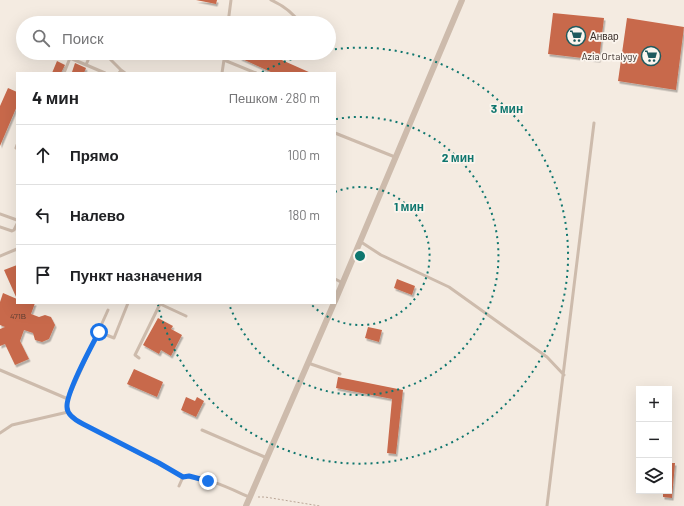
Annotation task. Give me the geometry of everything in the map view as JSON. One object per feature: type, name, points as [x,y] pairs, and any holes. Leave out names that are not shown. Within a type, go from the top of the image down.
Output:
[{"type":"street","points":[[336,298],[462,0]]},
{"type":"street","points":[[246,506],[333,304]]},
{"type":"lane","points":[[229,16],[231,0]]},
{"type":"lane","points":[[271,0],[279,4],[294,16]]},
{"type":"lane","points":[[64,72],[69,60]]},
{"type":"lane","points":[[75,60],[103,72]]},
{"type":"lane","points":[[86,65],[88,60]]},
{"type":"lane","points":[[111,60],[120,72]]},
{"type":"lane","points":[[222,72],[224,60],[254,72]]},
{"type":"lane","points":[[547,506],[594,122]]},
{"type":"lane","points":[[336,133],[395,157]]},
{"type":"lane","points":[[0,214],[16,220]]},
{"type":"lane","points":[[0,227],[12,232],[16,226]]},
{"type":"lane","points":[[359,242],[449,287],[547,357],[564,375]]},
{"type":"lane","points":[[0,256],[16,249]]},
{"type":"lane","points":[[336,280],[343,283]]},
{"type":"lane","points":[[99,332],[114,338],[128,304]]},
{"type":"lane","points":[[139,358],[136,353],[159,304]]},
{"type":"lane","points":[[161,304],[186,316]]},
{"type":"lane","points":[[108,310],[68,399],[66,406],[68,412],[75,420],[183,477],[189,476],[208,481],[249,497]]},
{"type":"lane","points":[[308,363],[340,374]]},
{"type":"lane","points":[[0,370],[68,399]]},
{"type":"lane","points":[[0,433],[12,425],[68,412]]},
{"type":"lane","points":[[202,430],[266,458]]},
{"type":"lane","points":[[179,486],[183,477]]},
{"type":"path","points":[[249,497],[265,497],[320,506]]},
{"type":"building","points":[[196,0],[217,0],[216,4]]},
{"type":"building","name":"Анвар","points":[[553,13],[604,18],[599,60],[548,54]]},
{"type":"building","name":"Azia Ortalygy","points":[[627,18],[684,27],[676,90],[618,81]]},
{"type":"building","points":[[244,60],[282,60],[309,72],[271,72]]},
{"type":"building","points":[[57,61],[65,65],[62,72],[52,72]]},
{"type":"building","points":[[75,63],[86,68],[84,72],[72,72]]},
{"type":"building","points":[[8,88],[16,92],[16,108],[0,146],[0,106]]},
{"type":"building","points":[[16,265],[16,297],[4,270]]},
{"type":"building","points":[[397,279],[415,286],[412,295],[394,288]]},
{"type":"building","points":[[3,293],[16,299],[16,304],[35,304],[31,314],[39,317],[45,315],[51,317],[55,325],[49,339],[42,342],[35,340],[33,333],[24,330],[20,341],[29,359],[15,365],[5,344],[0,346],[0,329],[5,327],[0,325],[0,302]]},
{"type":"building","points":[[158,318],[173,326],[171,329],[182,335],[171,356],[161,350],[159,354],[143,345]]},
{"type":"building","points":[[368,327],[382,330],[379,342],[365,338]]},
{"type":"building","points":[[134,369],[163,382],[157,397],[127,384]]},
{"type":"building","points":[[338,377],[403,390],[396,454],[387,453],[392,399],[336,388]]},
{"type":"building","points":[[186,397],[195,401],[197,397],[204,401],[196,417],[181,410]]},
{"type":"building","points":[[672,463],[675,463],[672,498],[663,497],[663,494],[672,494]]},
{"type":"place","name":"Анвар","points":[[576,36]]},
{"type":"place","name":"Azia Ortalygy","points":[[651,56]]},
{"type":"route","points":[[99,332],[81,368],[68,399],[66,406],[68,412],[75,420],[183,477],[189,476],[208,481]]}]
